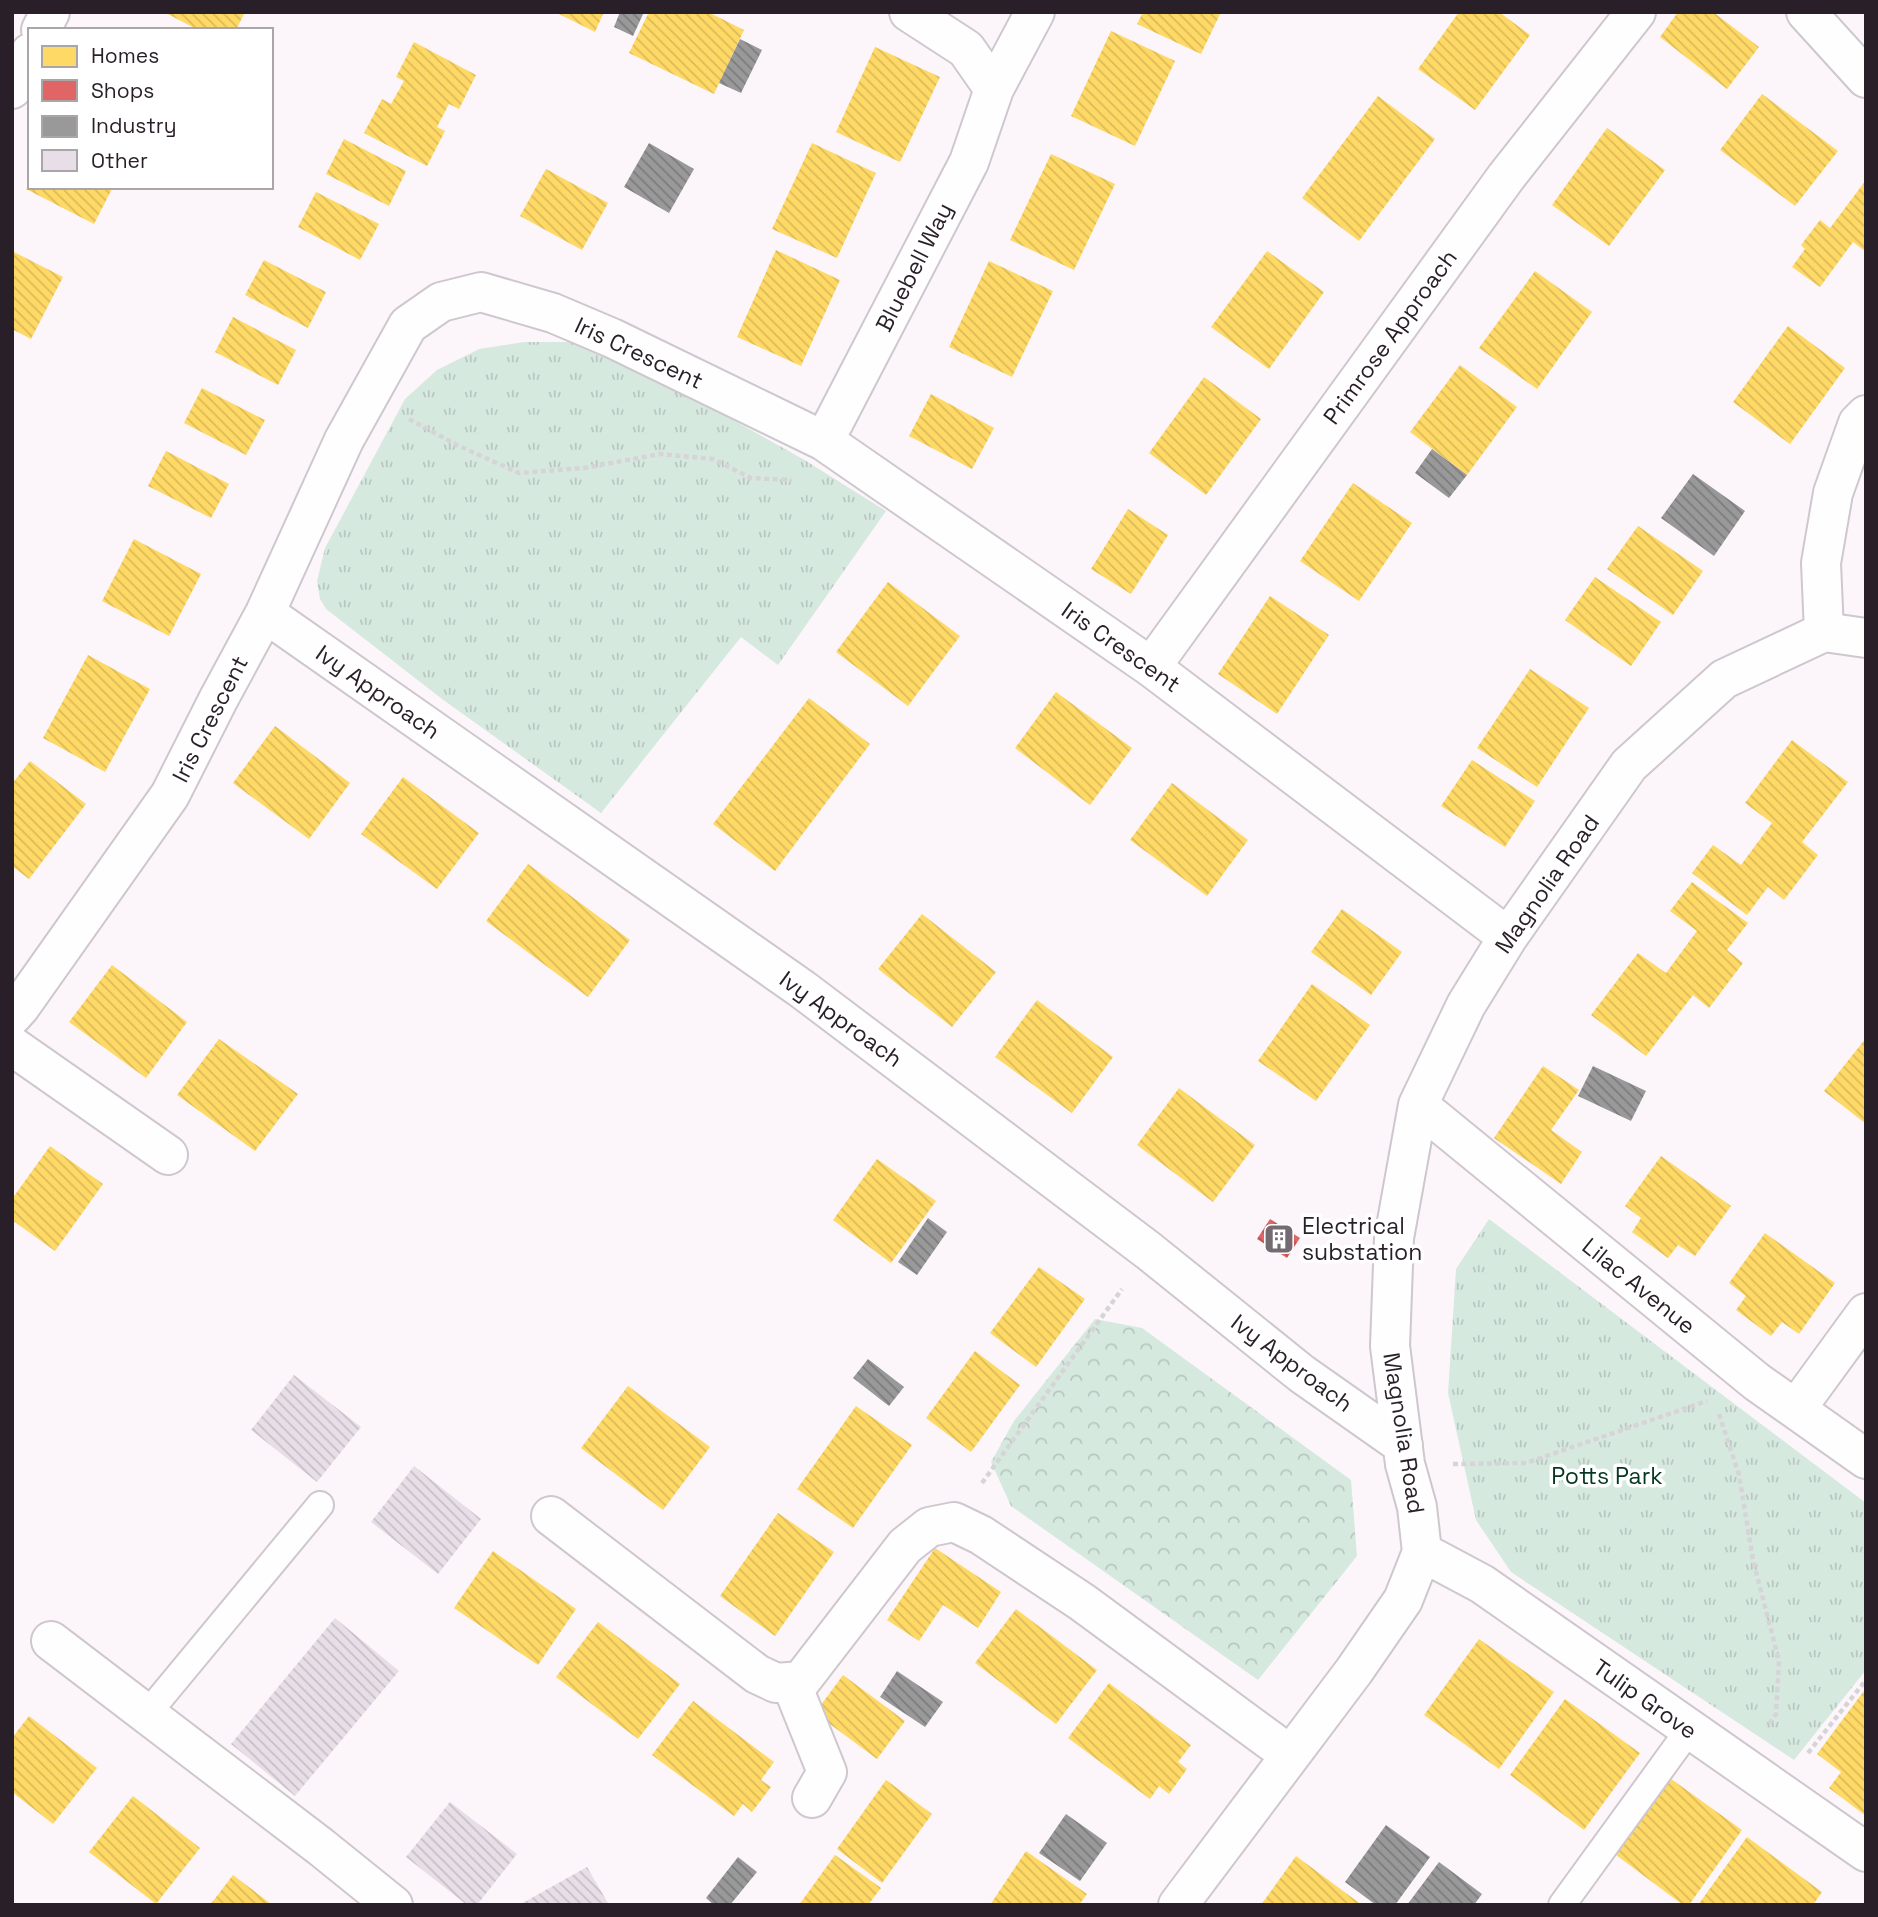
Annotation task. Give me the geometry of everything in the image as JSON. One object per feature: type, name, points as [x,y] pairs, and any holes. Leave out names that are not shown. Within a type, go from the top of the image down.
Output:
[{"type":"street","points":[[42,28],[50,12]]},
{"type":"street","points":[[909,12],[967,49],[994,89]]},
{"type":"street","name":"Bluebell Way","points":[[835,449],[969,162],[994,89],[1035,12]]},
{"type":"street","name":"Primrose Approach","points":[[1151,667],[1506,177],[1636,12]]},
{"type":"street","points":[[1806,12],[1866,79]]},
{"type":"street","points":[[12,89],[28,57]]},
{"type":"street","name":"Iris Crescent","points":[[12,1016],[170,795],[265,613],[344,440],[408,326],[441,302],[481,292],[553,313],[612,338],[835,449],[1151,667],[1508,937]]},
{"type":"street","points":[[1866,415],[1858,423],[1833,493],[1821,564],[1824,632],[1866,638]]},
{"type":"street","name":"Ivy Approach","points":[[265,613],[802,989],[1149,1251],[1404,1455]]},
{"type":"street","name":"Magnolia Road","points":[[1178,1905],[1354,1671],[1403,1600],[1422,1552],[1416,1507],[1404,1455],[1390,1346],[1394,1238],[1418,1105],[1466,1005],[1508,937],[1629,765],[1724,679],[1824,632]]},
{"type":"street","points":[[12,1046],[169,1155]]},
{"type":"street","name":"Lilac Avenue","points":[[1418,1105],[1757,1382],[1866,1459]]},
{"type":"street","points":[[1796,1409],[1866,1313]]},
{"type":"street","points":[[551,1516],[757,1674],[776,1683],[801,1681]]},
{"type":"street","points":[[812,1798],[827,1772],[794,1690],[905,1546],[929,1527],[954,1522],[981,1535],[1082,1602],[1290,1755]]},
{"type":"street","name":"Tulip Grove","points":[[1422,1552],[1482,1584],[1866,1852]]},
{"type":"street","points":[[51,1641],[393,1905]]},
{"type":"lane","points":[[147,1714],[320,1505]]},
{"type":"lane","points":[[1562,1905],[1689,1730]]},
{"type":"path","points":[[369,396],[457,445],[519,472],[584,468],[660,454],[713,459],[751,478],[796,481],[835,449]]},
{"type":"path","points":[[954,1522],[1149,1251]]},
{"type":"path","points":[[1404,1455],[1526,1463],[1757,1382]]},
{"type":"path","points":[[1713,1398],[1739,1475],[1753,1560],[1779,1661],[1776,1714],[1741,1766]]},
{"type":"path","points":[[1777,1792],[1866,1680]]},
{"type":"green space","points":[[524,342],[569,342],[620,357],[803,459],[886,511],[778,665],[741,637],[601,813],[442,699],[326,609],[320,599],[317,581],[325,548],[405,399],[437,370],[479,349]]},
{"type":"green space","name":"Potts Park","points":[[1489,1219],[1866,1503],[1866,1670],[1794,1760],[1511,1572],[1476,1520],[1448,1393],[1456,1269]]},
{"type":"green space","points":[[1095,1319],[1142,1328],[1351,1480],[1357,1556],[1258,1680],[1011,1506],[991,1462],[1014,1421]]},
{"type":"building: Homes","points":[[164,12],[245,12],[237,28],[194,28]]},
{"type":"building: Homes","points":[[555,12],[604,12],[595,32]]},
{"type":"building: Homes","points":[[649,12],[708,12],[744,30],[714,94],[629,53]]},
{"type":"building: Homes","points":[[1143,12],[1221,12],[1201,54],[1137,24]]},
{"type":"building: Homes","points":[[1459,12],[1499,12],[1530,35],[1475,110],[1418,69]]},
{"type":"building: Homes","points":[[1678,12],[1713,12],[1759,47],[1727,89],[1660,37]]},
{"type":"building: Homes","points":[[1111,31],[1175,61],[1135,146],[1071,116]]},
{"type":"building: Homes","points":[[414,42],[476,75],[459,109],[449,104],[437,127],[445,131],[427,166],[364,133],[382,99],[391,104],[404,81],[396,77]]},
{"type":"building: Homes","points":[[875,47],[940,77],[900,162],[836,132]]},
{"type":"building: Homes","points":[[1762,94],[1838,151],[1795,206],[1720,150]]},
{"type":"building: Homes","points":[[1378,96],[1435,139],[1359,241],[1302,198]]},
{"type":"building: Homes","points":[[1607,128],[1665,170],[1609,246],[1552,205]]},
{"type":"building: Homes","points":[[344,139],[406,171],[389,206],[326,174]]},
{"type":"building: Homes","points":[[812,143],[876,173],[837,258],[772,229]]},
{"type":"building: Homes","points":[[1051,154],[1115,184],[1074,270],[1010,240]]},
{"type":"building: Homes","points":[[546,169],[608,203],[582,250],[520,216]]},
{"type":"building: Homes","points":[[1866,180],[1866,252],[1853,242],[1820,287],[1792,267],[1805,249],[1801,245],[1820,220],[1830,228]]},
{"type":"building: Homes","points":[[28,186],[28,189],[112,189],[94,224],[26,189]]},
{"type":"building: Homes","points":[[316,192],[379,224],[360,260],[298,227]]},
{"type":"building: Homes","points":[[776,250],[840,280],[801,366],[737,337]]},
{"type":"building: Homes","points":[[12,251],[63,277],[31,339],[12,329]]},
{"type":"building: Homes","points":[[1267,251],[1324,292],[1269,369],[1211,327]]},
{"type":"building: Homes","points":[[264,260],[326,292],[308,328],[245,295]]},
{"type":"building: Homes","points":[[989,261],[1053,291],[1012,377],[949,347]]},
{"type":"building: Homes","points":[[1535,271],[1592,312],[1537,389],[1479,348]]},
{"type":"building: Homes","points":[[233,317],[296,350],[278,385],[215,352]]},
{"type":"building: Homes","points":[[1788,326],[1845,368],[1790,444],[1733,402]]},
{"type":"building: Homes","points":[[1460,365],[1517,407],[1467,475],[1410,432]]},
{"type":"building: Homes","points":[[1204,377],[1261,419],[1206,495],[1149,453]]},
{"type":"building: Homes","points":[[202,388],[265,420],[246,455],[184,423]]},
{"type":"building: Homes","points":[[931,394],[994,428],[972,469],[909,436]]},
{"type":"building: Homes","points":[[166,451],[229,484],[211,518],[148,486]]},
{"type":"building: Homes","points":[[1353,483],[1412,523],[1359,601],[1300,561]]},
{"type":"building: Homes","points":[[1128,509],[1168,535],[1131,594],[1091,569]]},
{"type":"building: Homes","points":[[1638,526],[1703,571],[1673,615],[1607,569]]},
{"type":"building: Homes","points":[[134,539],[201,574],[169,636],[102,601]]},
{"type":"building: Homes","points":[[1595,577],[1661,622],[1631,666],[1565,620]]},
{"type":"building: Homes","points":[[888,582],[960,636],[908,706],[836,652]]},
{"type":"building: Homes","points":[[1270,596],[1329,635],[1277,714],[1218,674]]},
{"type":"building: Homes","points":[[88,655],[150,689],[105,772],[43,738]]},
{"type":"building: Homes","points":[[1530,669],[1589,708],[1537,787],[1477,748]]},
{"type":"building: Homes","points":[[1056,692],[1132,748],[1090,805],[1015,748]]},
{"type":"building: Homes","points":[[809,698],[870,744],[775,871],[713,824]]},
{"type":"building: Homes","points":[[275,726],[350,783],[309,839],[233,783]]},
{"type":"building: Homes","points":[[1792,740],[1848,782],[1802,842],[1818,855],[1784,900],[1768,887],[1747,915],[1692,873],[1713,845],[1741,865],[1772,823],[1745,803]]},
{"type":"building: Homes","points":[[1472,760],[1535,801],[1505,847],[1441,806]]},
{"type":"building: Homes","points":[[30,761],[86,804],[29,879],[12,866],[12,784]]},
{"type":"building: Homes","points":[[403,777],[479,833],[437,889],[361,834]]},
{"type":"building: Homes","points":[[1172,783],[1248,840],[1207,896],[1130,840]]},
{"type":"building: Homes","points":[[528,864],[630,940],[588,997],[486,921]]},
{"type":"building: Homes","points":[[1692,882],[1748,923],[1727,950],[1743,963],[1709,1008],[1693,995],[1646,1056],[1591,1015],[1638,953],[1666,973],[1697,931],[1670,911]]},
{"type":"building: Homes","points":[[1342,909],[1402,952],[1371,995],[1311,952]]},
{"type":"building: Homes","points":[[922,914],[996,972],[952,1027],[878,969]]},
{"type":"building: Homes","points":[[112,965],[187,1022],[146,1078],[69,1022]]},
{"type":"building: Homes","points":[[1312,984],[1370,1025],[1316,1101],[1258,1061]]},
{"type":"building: Homes","points":[[1037,1000],[1113,1057],[1072,1113],[995,1057]]},
{"type":"building: Homes","points":[[1866,1038],[1866,1124],[1824,1091]]},
{"type":"building: Homes","points":[[219,1039],[298,1094],[255,1151],[177,1095]]},
{"type":"building: Homes","points":[[1543,1066],[1579,1090],[1551,1130],[1582,1152],[1561,1184],[1494,1138]]},
{"type":"building: Homes","points":[[1179,1088],[1255,1145],[1213,1202],[1137,1145]]},
{"type":"building: Homes","points":[[50,1146],[103,1184],[55,1251],[12,1220],[12,1199]]},
{"type":"building: Homes","points":[[1661,1156],[1731,1206],[1695,1256],[1678,1245],[1668,1258],[1632,1232],[1641,1218],[1625,1206]]},
{"type":"building: Homes","points":[[877,1159],[936,1201],[891,1263],[833,1220]]},
{"type":"building: Homes","points":[[1765,1233],[1835,1283],[1799,1334],[1782,1322],[1771,1336],[1736,1310],[1746,1296],[1729,1283]]},
{"type":"building: Homes","points":[[1039,1267],[1085,1299],[1036,1367],[990,1333]]},
{"type":"building: Homes","points":[[975,1351],[1020,1385],[971,1452],[926,1418]]},
{"type":"building: Homes","points":[[628,1386],[710,1447],[663,1510],[581,1448]]},
{"type":"building: Homes","points":[[856,1406],[912,1445],[853,1528],[797,1489]]},
{"type":"building: Homes","points":[[778,1513],[834,1552],[775,1636],[720,1596]]},
{"type":"building: Homes","points":[[935,1548],[1001,1592],[978,1628],[943,1605],[919,1641],[887,1620]]},
{"type":"building: Homes","points":[[493,1551],[576,1609],[538,1665],[454,1608]]},
{"type":"building: Homes","points":[[1016,1609],[1097,1670],[1056,1724],[975,1663]]},
{"type":"building: Homes","points":[[598,1622],[680,1684],[638,1739],[556,1677]]},
{"type":"building: Homes","points":[[1479,1639],[1554,1692],[1499,1769],[1424,1715]]},
{"type":"building: Homes","points":[[843,1675],[905,1721],[877,1759],[815,1713]]},
{"type":"building: Homes","points":[[1109,1683],[1191,1745],[1178,1762],[1187,1769],[1169,1794],[1159,1786],[1150,1799],[1068,1738]]},
{"type":"building: Homes","points":[[1866,1688],[1866,1816],[1829,1788],[1841,1772],[1817,1754]]},
{"type":"building: Homes","points":[[1565,1699],[1640,1753],[1584,1830],[1510,1775]]},
{"type":"building: Homes","points":[[693,1701],[774,1762],[761,1780],[771,1787],[752,1812],[743,1804],[734,1816],[652,1755]]},
{"type":"building: Homes","points":[[29,1716],[97,1768],[53,1824],[12,1792],[12,1738]]},
{"type":"building: Homes","points":[[1667,1776],[1742,1830],[1689,1905],[1683,1905],[1612,1852]]},
{"type":"building: Homes","points":[[886,1780],[932,1814],[882,1883],[837,1849]]},
{"type":"building: Homes","points":[[133,1796],[200,1848],[156,1904],[89,1852]]},
{"type":"building: Homes","points":[[1747,1837],[1822,1892],[1813,1905],[1698,1905]]},
{"type":"building: Homes","points":[[1026,1851],[1087,1894],[1079,1905],[990,1905]]},
{"type":"building: Homes","points":[[835,1855],[881,1888],[868,1905],[799,1905]]},
{"type":"building: Homes","points":[[1296,1856],[1362,1905],[1261,1905]]},
{"type":"building: Homes","points":[[233,1875],[267,1901],[272,1905],[210,1905]]},
{"type":"building: Shops","name":"Electrical substation","points":[[1270,1219],[1300,1238],[1287,1258],[1257,1239]]},
{"type":"building: Industry","points":[[620,12],[644,12],[633,36],[614,27]]},
{"type":"building: Industry","points":[[740,39],[762,50],[741,93],[719,83]]},
{"type":"building: Industry","points":[[649,143],[694,169],[669,213],[624,187]]},
{"type":"building: Industry","points":[[1432,449],[1467,475],[1449,498],[1415,473]]},
{"type":"building: Industry","points":[[1693,474],[1745,511],[1714,556],[1661,518]]},
{"type":"building: Industry","points":[[1593,1066],[1646,1091],[1631,1121],[1578,1096]]},
{"type":"building: Industry","points":[[928,1218],[947,1232],[917,1275],[898,1262]]},
{"type":"building: Industry","points":[[868,1359],[904,1387],[889,1406],[853,1378]]},
{"type":"building: Industry","points":[[897,1671],[943,1702],[925,1727],[880,1697]]},
{"type":"building: Industry","points":[[1066,1814],[1107,1843],[1080,1881],[1039,1853]]},
{"type":"building: Industry","points":[[1386,1825],[1430,1857],[1395,1905],[1376,1905],[1345,1882]]},
{"type":"building: Industry","points":[[738,1857],[757,1872],[730,1905],[714,1905],[706,1898]]},
{"type":"building: Industry","points":[[1439,1862],[1482,1894],[1474,1905],[1407,1905]]},
{"type":"building: Other","points":[[294,1375],[361,1427],[317,1482],[251,1430]]},
{"type":"building: Other","points":[[414,1466],[481,1519],[438,1574],[371,1522]]},
{"type":"building: Other","points":[[335,1618],[399,1671],[295,1796],[231,1744]]},
{"type":"building: Other","points":[[450,1802],[517,1854],[477,1905],[467,1905],[406,1857]]},
{"type":"building: Other","points":[[587,1867],[609,1905],[519,1905]]},
{"type":"place","name":"Electrical substation","points":[[1279,1239]]}]
